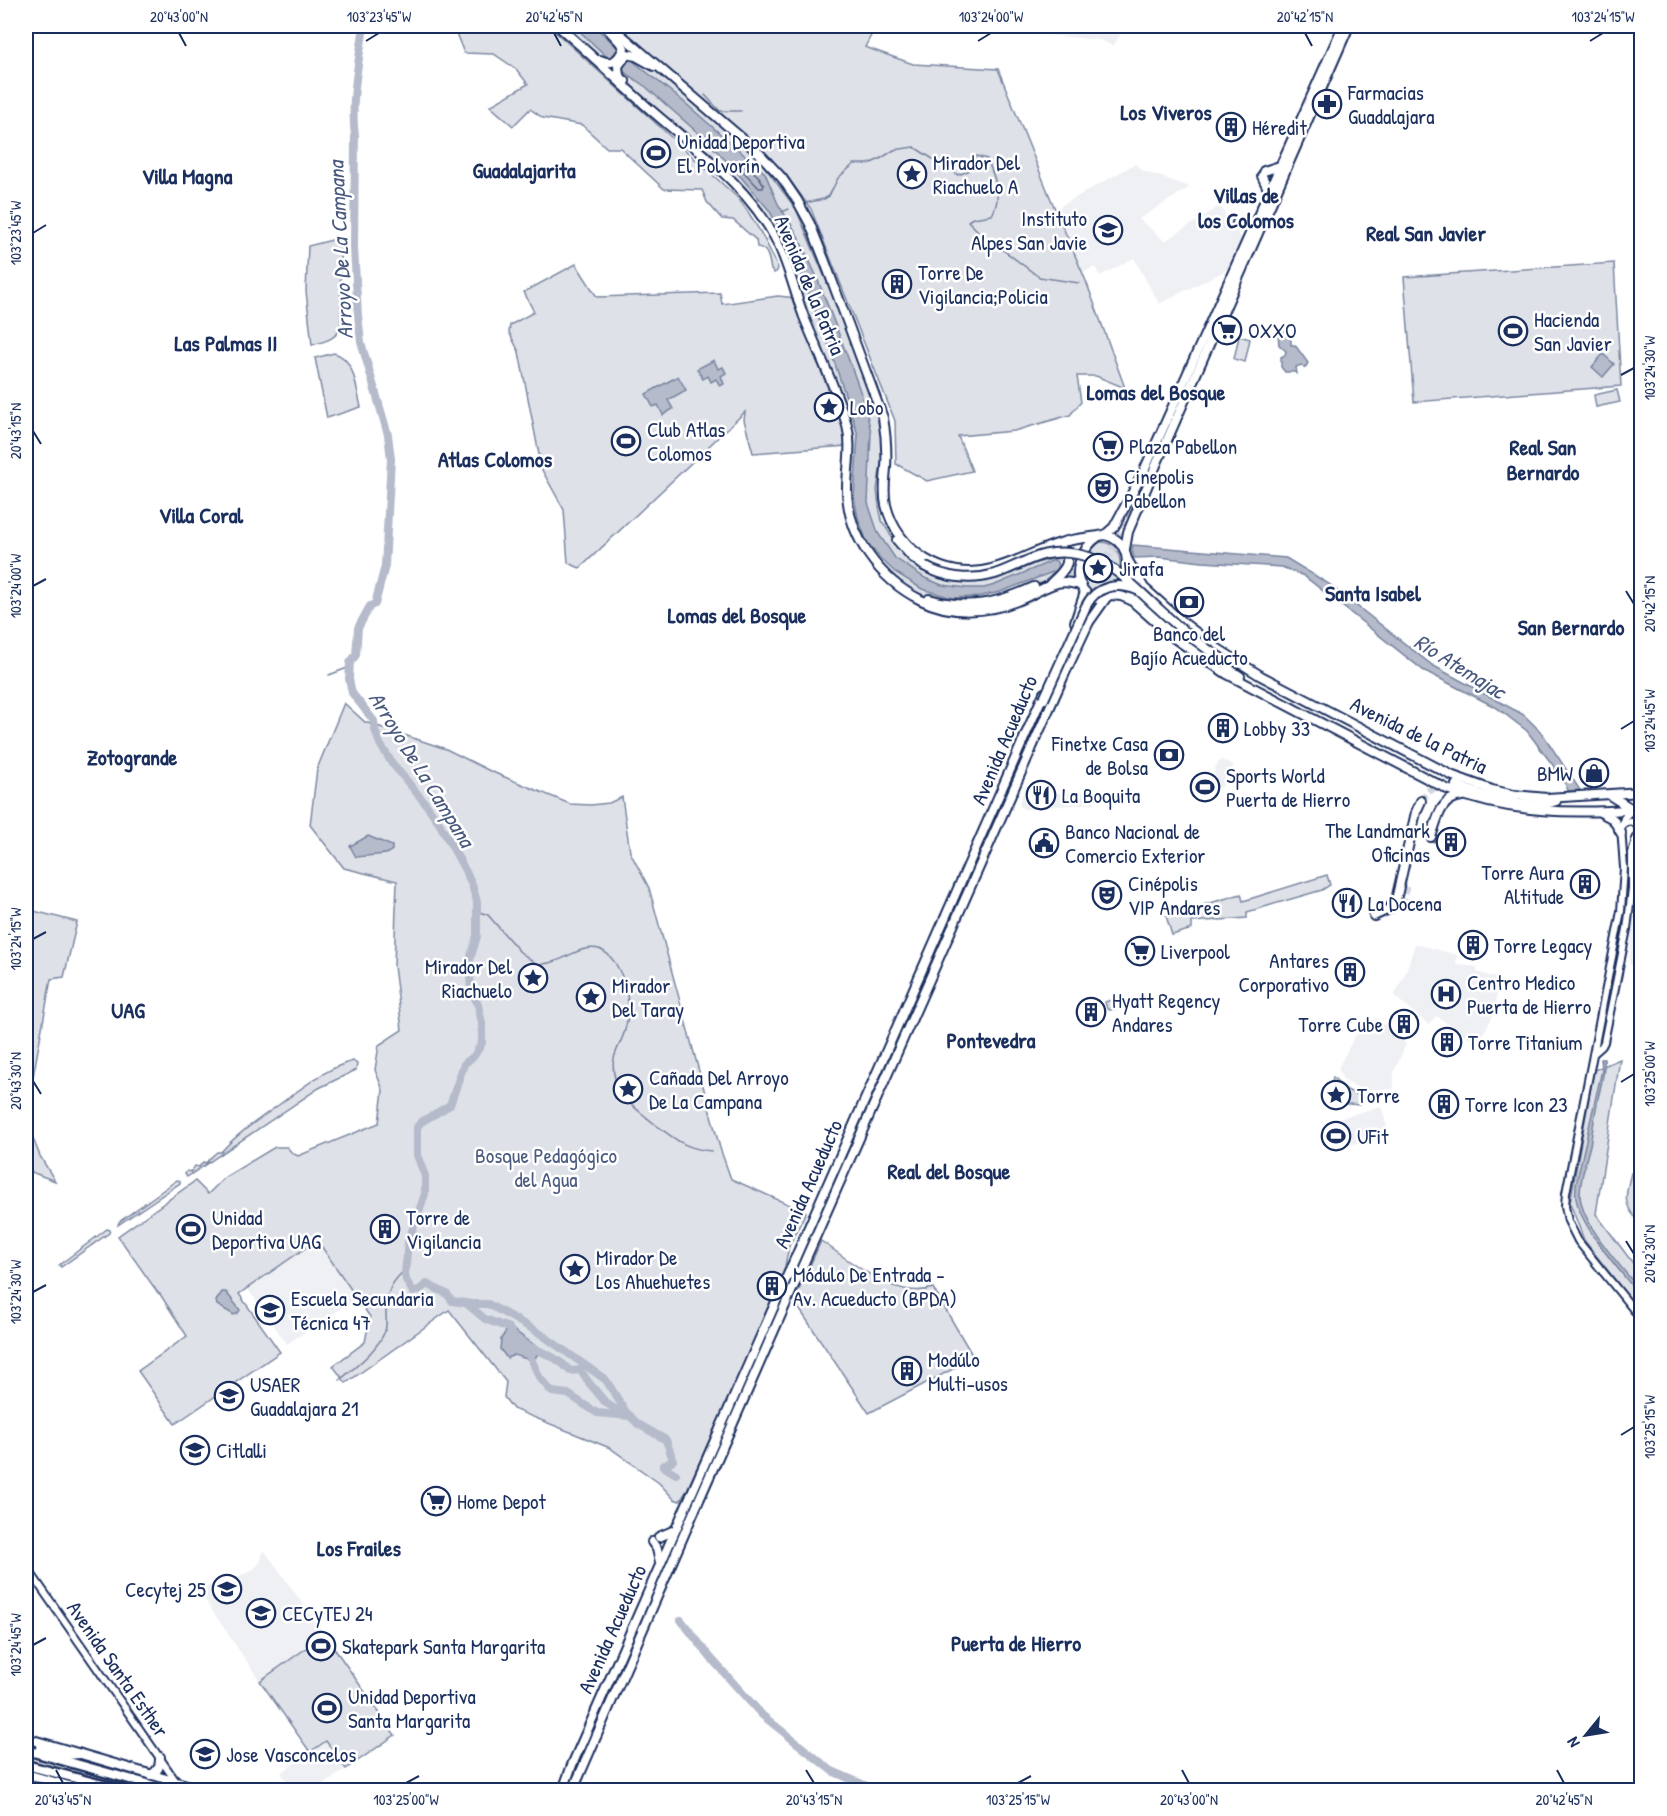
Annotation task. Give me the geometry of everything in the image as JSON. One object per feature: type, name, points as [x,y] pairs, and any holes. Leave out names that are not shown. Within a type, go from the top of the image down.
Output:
[{"type":"highway","points":[[26,1745],[66,1755],[80,1754]]},
{"type":"highway","points":[[26,1750],[170,1791]]},
{"type":"highway","points":[[26,1765],[122,1791]]},
{"type":"main road","name":"Avenida de la Patria","points":[[558,26],[737,187],[769,225],[780,248],[804,316],[846,421],[850,445],[847,498],[855,528],[878,567],[902,589],[924,602],[942,608],[987,610],[1010,604],[1063,582],[1083,589]]},
{"type":"main road","points":[[584,48],[599,60],[611,63],[616,59],[624,48],[605,26]]},
{"type":"main road","name":"Avenida de la Patria","points":[[611,26],[759,153],[782,178],[797,200],[814,232],[878,402],[885,430],[884,489],[888,514],[898,534],[913,550],[940,567],[979,572],[993,569],[1069,540],[1102,536]]},
{"type":"main road","points":[[1343,26],[1295,140],[1190,388],[1128,532],[1124,578],[1118,589],[1109,596],[1097,598],[1083,589],[1079,570],[1082,554],[1089,544],[1114,527],[1143,473],[1280,166],[1295,140],[1349,26]]},
{"type":"main road","points":[[650,109],[620,76],[617,71],[620,62],[627,54],[631,54],[666,72]]},
{"type":"main road","points":[[1269,191],[1263,173],[1280,166]]},
{"type":"main road","points":[[1237,223],[1255,222]]},
{"type":"main road","points":[[1132,509],[1176,412],[1190,388]]},
{"type":"main road","name":"Avenida de la Patria","points":[[885,459],[880,489],[887,524],[902,548],[924,566],[949,576],[975,578],[998,573],[1042,554],[1074,553],[1105,563],[1199,636],[1261,676]]},
{"type":"main road","points":[[1102,536],[1119,541],[1126,554]]},
{"type":"main road","points":[[1029,555],[1057,549],[1065,551],[1068,559],[1065,568],[1047,587]]},
{"type":"main road","name":"Avenida de la Patria","points":[[1126,554],[1142,590],[1179,627],[1204,647],[1227,662],[1261,676],[1425,762],[1474,785],[1514,795],[1560,798],[1641,792]]},
{"type":"main road","points":[[1132,596],[1128,592],[1132,586],[1138,584],[1142,590]]},
{"type":"main road","points":[[1041,703],[1091,598],[1100,590],[1116,585],[1142,590]]},
{"type":"main road","name":"Avenida de la Patria","points":[[902,589],[939,602],[965,605],[991,603],[1034,587]]},
{"type":"main road","name":"Avenida Acueducto","points":[[563,1791],[572,1765],[762,1332],[1041,703],[1080,610],[1083,589]]},
{"type":"main road","name":"Avenida de la Patria","points":[[1109,596],[1132,596],[1205,654],[1279,701],[1437,785],[1464,796],[1542,810],[1641,809]]},
{"type":"main road","name":"Avenida Acueducto","points":[[573,1791],[1065,673],[1089,622],[1109,596]]},
{"type":"main road","points":[[1456,785],[1486,796],[1522,803],[1549,803],[1560,798]]},
{"type":"main road","points":[[1608,795],[1632,809],[1641,803]]},
{"type":"main road","points":[[1431,837],[1443,805],[1451,798],[1464,796]]},
{"type":"main road","points":[[1542,810],[1556,807],[1560,798]]},
{"type":"main road","points":[[1374,916],[1389,909],[1396,900],[1416,812],[1421,801],[1421,812],[1405,887]]},
{"type":"main road","points":[[1596,811],[1613,819],[1621,830]]},
{"type":"main road","points":[[762,1332],[772,1337]]},
{"type":"main road","points":[[659,1537],[676,1529]]},
{"type":"main road","points":[[652,1542],[660,1555],[660,1566]]},
{"type":"main road","points":[[26,1738],[152,1775],[177,1786],[204,1791]]},
{"type":"main road","points":[[152,1775],[160,1766],[160,1757]]},
{"type":"main road","points":[[559,1791],[572,1765]]},
{"type":"main road","points":[[27,1775],[83,1791]]},
{"type":"main road","points":[[164,1779],[170,1791]]},
{"type":"street","points":[[1593,1054],[1602,1046],[1629,917],[1632,853],[1639,835],[1639,822],[1632,809],[1624,818],[1621,830],[1624,860],[1621,911],[1604,994],[1566,1193],[1565,1206],[1568,1221],[1578,1241],[1641,1320]]},
{"type":"street","points":[[1621,830],[1626,822],[1631,822],[1637,824],[1639,835]]},
{"type":"street","points":[[1624,860],[1627,885],[1632,889]]},
{"type":"street","points":[[1621,911],[1629,917]]},
{"type":"street","points":[[1617,931],[1619,938],[1616,958],[1621,960]]},
{"type":"street","points":[[1604,994],[1606,1001],[1604,1013],[1609,1017]]},
{"type":"street","name":"Avenida Santa Esther","points":[[26,1566],[182,1791]]},
{"type":"shaded area","points":[[999,26],[1126,26],[1113,46],[1100,40],[1000,31]]},
{"type":"shaded area","name":"Instituto Alpes San Javie","points":[[1135,164],[1141,170],[1190,187],[1139,219],[1165,241],[1220,206],[1242,240],[1228,269],[1159,304],[1134,258],[1100,276],[1095,267],[1082,273],[1055,209]]},
{"type":"shaded area","points":[[1221,760],[1234,765],[1222,787],[1216,788],[1215,767]]},
{"type":"shaded area","points":[[1026,785],[1039,785],[1040,794],[1094,791],[1095,803],[1024,809],[1019,803]]},
{"type":"shaded area","points":[[1641,851],[1641,981],[1629,963],[1636,888],[1635,859]]},
{"type":"shaded area","name":"Centro Medico Puerta de Hierro","points":[[1415,944],[1457,955],[1456,965],[1478,967],[1477,972],[1499,979],[1492,1018],[1478,1043],[1436,1016],[1429,1025],[1394,996],[1405,974]]},
{"type":"shaded area","points":[[1377,1018],[1406,1044],[1394,1072],[1394,1089],[1360,1089],[1343,1080],[1338,1068],[1355,1036]]},
{"type":"shaded area","points":[[1381,1106],[1387,1127],[1358,1143],[1325,1147],[1328,1128],[1338,1119]]},
{"type":"shaded area","points":[[317,1240],[357,1298],[287,1344],[247,1288]]},
{"type":"shaded area","name":"CECyTEJ 24","points":[[265,1551],[325,1635],[260,1681],[198,1590],[250,1572],[257,1566],[262,1552]]},
{"type":"shaded area","points":[[326,1740],[346,1769],[316,1790],[293,1790],[281,1773]]},
{"type":"green space","name":"Unidad Deportiva El Polvorín","points":[[453,26],[549,26],[738,198],[765,240],[778,268],[777,271],[774,273],[771,270],[766,252],[757,247],[756,240],[733,220],[722,219],[707,202],[702,190],[664,189],[620,148],[607,148],[582,125],[543,118],[530,109],[513,126],[490,106],[528,84],[516,69],[494,54],[464,53]]},
{"type":"green space","points":[[561,26],[607,26],[755,154],[796,209],[839,311],[880,419],[884,444],[877,490],[879,506],[882,521],[901,552],[914,562],[945,578],[965,582],[989,580],[1036,563],[1063,558],[1063,567],[1048,583],[1035,590],[1014,593],[984,602],[931,599],[902,589],[885,575],[858,532],[848,493],[852,440],[765,216],[612,68]]},
{"type":"green space","points":[[617,26],[876,26],[865,47],[913,64],[998,69],[1086,281],[1125,388],[1096,376],[1077,376],[1081,402],[1070,415],[1014,431],[958,436],[972,471],[927,481],[896,464],[895,421],[811,209],[784,172],[760,148]]},
{"type":"green space","points":[[1031,26],[1064,26],[1066,30],[1062,33],[1031,28]]},
{"type":"green space","points":[[340,238],[341,324],[334,336],[327,341],[312,345],[306,291],[308,246]]},
{"type":"green space","name":"Hacienda San Javier","points":[[1614,263],[1621,386],[1414,402],[1404,277]]},
{"type":"green space","name":"Club Atlas Colomos","points":[[576,264],[597,297],[720,293],[722,304],[778,296],[796,298],[841,418],[847,446],[753,453],[744,420],[745,412],[580,568],[568,563],[564,510],[542,470],[519,352],[509,332],[510,325],[534,312],[524,292]]},
{"type":"green space","points":[[1239,336],[1250,339],[1245,362],[1234,359]]},
{"type":"green space","points":[[334,353],[346,361],[354,375],[361,407],[327,418],[315,358]]},
{"type":"green space","points":[[1617,390],[1620,402],[1596,407],[1594,395]]},
{"type":"green space","points":[[1100,542],[1115,548],[1120,568],[1112,587],[1093,593],[1084,581],[1083,567],[1089,553]]},
{"type":"green space","name":"Bosque Pedagógico del Agua","points":[[344,703],[365,722],[446,749],[490,771],[570,804],[609,803],[622,797],[630,852],[649,888],[720,1148],[731,1179],[806,1212],[789,1246],[783,1276],[680,1501],[674,1499],[659,1483],[610,1448],[513,1409],[504,1397],[506,1382],[449,1310],[346,1383],[333,1366],[365,1342],[370,1317],[317,1240],[239,1294],[280,1352],[175,1424],[138,1371],[187,1336],[118,1236],[195,1181],[208,1194],[225,1177],[275,1147],[287,1147],[298,1156],[379,1123],[383,1090],[375,1070],[379,1045],[402,1030],[394,966],[397,881],[344,868],[310,825],[317,769]]},
{"type":"green space","points":[[1327,875],[1330,885],[1322,890],[1247,912],[1247,918],[1192,922],[1192,929],[1172,935],[1166,916],[1241,894],[1243,901]]},
{"type":"green space","points":[[26,909],[77,922],[64,977],[51,979],[26,1115]]},
{"type":"green space","points":[[1120,997],[1125,1000],[1123,1007],[1107,1009],[1105,1002]]},
{"type":"green space","points":[[1620,1059],[1596,1214],[1641,1274],[1641,1313],[1584,1240],[1570,1203],[1594,1070]]},
{"type":"green space","points":[[353,1061],[357,1064],[356,1070],[319,1088],[187,1177],[185,1174],[187,1171],[191,1172],[195,1166],[199,1167],[203,1162],[206,1163],[249,1126],[306,1085],[333,1068]]},
{"type":"green space","points":[[1333,1077],[1345,1089],[1361,1096],[1360,1105],[1326,1102]]},
{"type":"green space","points":[[26,1121],[40,1156],[55,1181],[26,1170]]},
{"type":"green space","points":[[1631,1173],[1634,1174],[1641,1205],[1641,1225],[1628,1207],[1626,1196]]},
{"type":"green space","points":[[177,1180],[180,1183],[118,1225],[119,1222]]},
{"type":"green space","points":[[107,1229],[110,1230],[109,1233],[61,1267],[59,1265]]},
{"type":"green space","points":[[821,1241],[874,1277],[889,1284],[919,1291],[933,1288],[974,1358],[869,1413],[794,1301]]},
{"type":"green space","name":"Unidad Deportiva Santa Margarita","points":[[325,1635],[395,1735],[346,1769],[326,1741],[310,1752],[260,1681]]},
{"type":"water","points":[[574,26],[594,26],[765,173],[778,204],[796,232],[816,275],[864,402],[871,432],[868,503],[878,533],[895,558],[925,578],[942,585],[967,588],[984,588],[995,585],[1054,560],[1057,562],[1058,570],[1000,592],[977,597],[952,598],[922,589],[895,572],[882,560],[867,542],[858,518],[854,497],[858,435],[849,406],[793,252],[769,210],[706,140],[646,87],[621,70]]},
{"type":"water","points":[[1281,330],[1308,363],[1305,368],[1301,365],[1296,367],[1297,374],[1285,372],[1281,367],[1281,357],[1286,351],[1279,345],[1278,334]]},
{"type":"water","points":[[1603,354],[1614,364],[1603,377],[1592,367]]},
{"type":"water","points":[[714,360],[718,369],[723,367],[726,373],[721,376],[724,384],[720,386],[716,379],[711,382],[708,376],[703,379],[697,369]]},
{"type":"water","points":[[678,376],[686,390],[668,400],[673,409],[663,415],[658,405],[653,407],[646,394]]},
{"type":"water","points":[[1133,545],[1286,558],[1329,584],[1432,665],[1524,715],[1542,733],[1580,790],[1568,791],[1552,764],[1527,731],[1497,708],[1423,670],[1304,576],[1282,567],[1159,557],[1134,558]]},
{"type":"water","points":[[368,836],[392,846],[392,850],[386,854],[356,857],[350,846]]},
{"type":"water","points":[[1601,1059],[1604,1059],[1603,1076],[1582,1176],[1580,1195],[1582,1207],[1595,1232],[1641,1291],[1641,1297],[1594,1236],[1579,1210],[1576,1196],[1576,1184],[1602,1070]]},
{"type":"water","points":[[222,1292],[226,1292],[240,1310],[238,1313],[234,1315],[217,1305],[216,1301]]},
{"type":"water","points":[[512,1329],[540,1349],[536,1357],[530,1360],[514,1355],[507,1358],[500,1349],[501,1339],[506,1331]]},
{"type":"waterway","name":"Arroyo De La Campana","points":[[364,26],[354,108],[354,248],[358,315],[361,342],[388,435],[391,459],[385,566],[375,604],[370,606],[358,628],[356,655],[350,663],[349,679],[352,693],[374,721],[380,744],[392,763],[438,821],[472,885],[477,902],[477,936],[469,963],[471,989],[482,1023],[482,1043],[474,1056],[464,1064],[450,1105],[421,1122],[417,1127],[417,1155],[425,1176],[425,1194],[408,1242],[406,1280],[413,1292],[427,1284],[447,1294],[452,1301],[488,1304],[538,1332],[606,1380],[626,1412],[638,1424],[666,1440],[673,1460],[663,1466],[676,1474]]},
{"type":"waterway","points":[[705,95],[720,111],[741,111]]},
{"type":"waterway","points":[[805,203],[829,196],[838,178],[854,164],[869,164],[894,150],[914,147],[958,175],[968,171],[976,156],[987,159],[997,187],[995,207],[992,215],[968,221],[979,232],[1039,277],[1079,283]]},
{"type":"waterway","points":[[782,212],[789,209]]},
{"type":"waterway","points":[[329,675],[350,667]]},
{"type":"waterway","points":[[477,911],[488,915],[520,952],[538,965],[556,961],[588,948],[599,949],[610,957],[617,965],[628,998],[627,1022],[613,1066],[619,1088],[639,1111],[676,1139],[688,1146],[712,1151]]},
{"type":"waterway","points":[[522,976],[533,963]]},
{"type":"waterway","points":[[581,1005],[585,997]]},
{"type":"waterway","points":[[590,1007],[594,1001]]},
{"type":"waterway","points":[[340,1380],[366,1358],[377,1345],[385,1331],[388,1294],[396,1279],[405,1270]]},
{"type":"waterway","points":[[467,1304],[485,1319],[509,1328],[514,1338]]},
{"type":"waterway","points":[[531,1347],[557,1360],[570,1371],[580,1370],[606,1403],[623,1414]]},
{"type":"waterway","points":[[526,1353],[531,1358],[539,1377],[552,1392],[568,1394],[597,1413],[630,1416]]},
{"type":"waterway","name":"Arroyo De La Campana","points":[[681,1620],[710,1657],[762,1715],[832,1771],[876,1790]]},
{"type":"tunnel","points":[[1084,571],[1094,567],[1109,555],[1132,509]]},
{"type":"tunnel","points":[[1034,587],[1069,574],[1090,573],[1125,588]]},
{"type":"tunnel","points":[[1421,801],[1428,792],[1440,785],[1456,785]]},
{"type":"tunnel","points":[[1404,906],[1405,887]]},
{"type":"place","name":"Farmacias Guadalajara","points":[[1327,104]]},
{"type":"place","name":"Héredit","points":[[1231,127]]},
{"type":"place","name":"Unidad Deportiva El Polvorín","points":[[656,153]]},
{"type":"place","name":"Mirador Del Riachuelo A","points":[[912,174]]},
{"type":"place","name":"Instituto Alpes San Javie","points":[[1108,230]]},
{"type":"place","name":"Torre De Vigilancia;Policia","points":[[897,284]]},
{"type":"place","name":"OXXO","points":[[1227,330]]},
{"type":"place","name":"Hacienda San Javier","points":[[1513,331]]},
{"type":"place","name":"Lobo","points":[[829,407]]},
{"type":"place","name":"Club Atlas Colomos","points":[[626,441]]},
{"type":"place","name":"Plaza Pabellon","points":[[1108,446]]},
{"type":"place","name":"Cinepolis Pabellon","points":[[1103,488]]},
{"type":"place","name":"Jirafa","points":[[1098,568]]},
{"type":"place","name":"Banco del Bajío Acueducto","points":[[1189,602]]},
{"type":"place","name":"Lobby 33","points":[[1223,728]]},
{"type":"place","name":"Finetxe Casa de Bolsa","points":[[1169,755]]},
{"type":"place","name":"BMW","points":[[1594,773]]},
{"type":"place","name":"Sports World Puerta de Hierro","points":[[1205,787]]},
{"type":"place","name":"La Boquita","points":[[1041,795]]},
{"type":"place","name":"The Landmark Oficinas","points":[[1451,842]]},
{"type":"place","name":"Banco Nacional de Comercio Exterior","points":[[1044,843]]},
{"type":"place","name":"Torre Aura Altitude","points":[[1585,884]]},
{"type":"place","name":"Cinépolis VIP Andares","points":[[1107,895]]},
{"type":"place","name":"La Docena","points":[[1347,903]]},
{"type":"place","name":"Torre Legacy","points":[[1473,945]]},
{"type":"place","name":"Liverpool","points":[[1140,951]]},
{"type":"place","name":"Antares Corporativo","points":[[1350,972]]},
{"type":"place","name":"Mirador Del Riachuelo","points":[[533,978]]},
{"type":"place","name":"Centro Medico Puerta de Hierro","points":[[1446,994]]},
{"type":"place","name":"Mirador Del Taray","points":[[591,997]]},
{"type":"place","name":"Hyatt Regency Andares","points":[[1091,1012]]},
{"type":"place","name":"Torre Cube","points":[[1404,1024]]},
{"type":"place","name":"Torre Titanium","points":[[1447,1042]]},
{"type":"place","name":"Cañada Del Arroyo De La Campana","points":[[628,1089]]},
{"type":"place","name":"Torre","points":[[1336,1095]]},
{"type":"place","name":"Torre Icon 23","points":[[1444,1104]]},
{"type":"place","name":"UFit","points":[[1336,1136]]},
{"type":"place","name":"Unidad Deportiva UAG","points":[[191,1229]]},
{"type":"place","name":"Torre de Vigilancia","points":[[385,1229]]},
{"type":"place","name":"Mirador De Los Ahuehuetes","points":[[575,1269]]},
{"type":"place","name":"Módulo De Entrada - Av. Acueducto (BPDA)","points":[[772,1286]]},
{"type":"place","name":"Escuela Secundaria Técnica 47","points":[[270,1310]]},
{"type":"place","name":"Modúlo Multi-usos","points":[[907,1371]]},
{"type":"place","name":"USAER Guadalajara 21","points":[[229,1396]]},
{"type":"place","name":"Citlalli","points":[[195,1450]]},
{"type":"place","name":"Home Depot","points":[[436,1501]]},
{"type":"place","name":"Cecytej 25","points":[[227,1589]]},
{"type":"place","name":"CECyTEJ 24","points":[[261,1613]]},
{"type":"place","name":"Skatepark Santa Margarita","points":[[321,1646]]},
{"type":"place","name":"Unidad Deportiva Santa Margarita","points":[[327,1708]]},
{"type":"place","name":"Jose Vasconcelos","points":[[205,1754]]},
{"type":"district","name":"Los Viveros","points":[[1166,112]]},
{"type":"district","name":"Guadalajarita","points":[[524,170]]},
{"type":"district","name":"Villa Magna","points":[[187,176]]},
{"type":"district","name":"Villas de los Colomos","points":[[1246,208]]},
{"type":"district","name":"Real San Javier","points":[[1426,233]]},
{"type":"district","name":"Las Palmas II","points":[[226,343]]},
{"type":"district","name":"Lomas del Bosque","points":[[1156,392]]},
{"type":"district","name":"Atlas Colomos","points":[[495,459]]},
{"type":"district","name":"Real San Bernardo","points":[[1543,460]]},
{"type":"district","name":"Villa Coral","points":[[201,515]]},
{"type":"district","name":"Santa Isabel","points":[[1373,593]]},
{"type":"district","name":"Lomas del Bosque","points":[[737,615]]},
{"type":"district","name":"San Bernardo","points":[[1571,627]]},
{"type":"district","name":"Zotogrande","points":[[132,757]]},
{"type":"district","name":"UAG","points":[[128,1010]]},
{"type":"district","name":"Pontevedra","points":[[991,1040]]},
{"type":"district","name":"Real del Bosque","points":[[949,1171]]},
{"type":"district","name":"Los Frailes","points":[[359,1548]]},
{"type":"district","name":"Puerta de Hierro","points":[[1016,1643]]},
{"type":"water label","name":"Río Atemajac","points":[[1460,666]]}]
